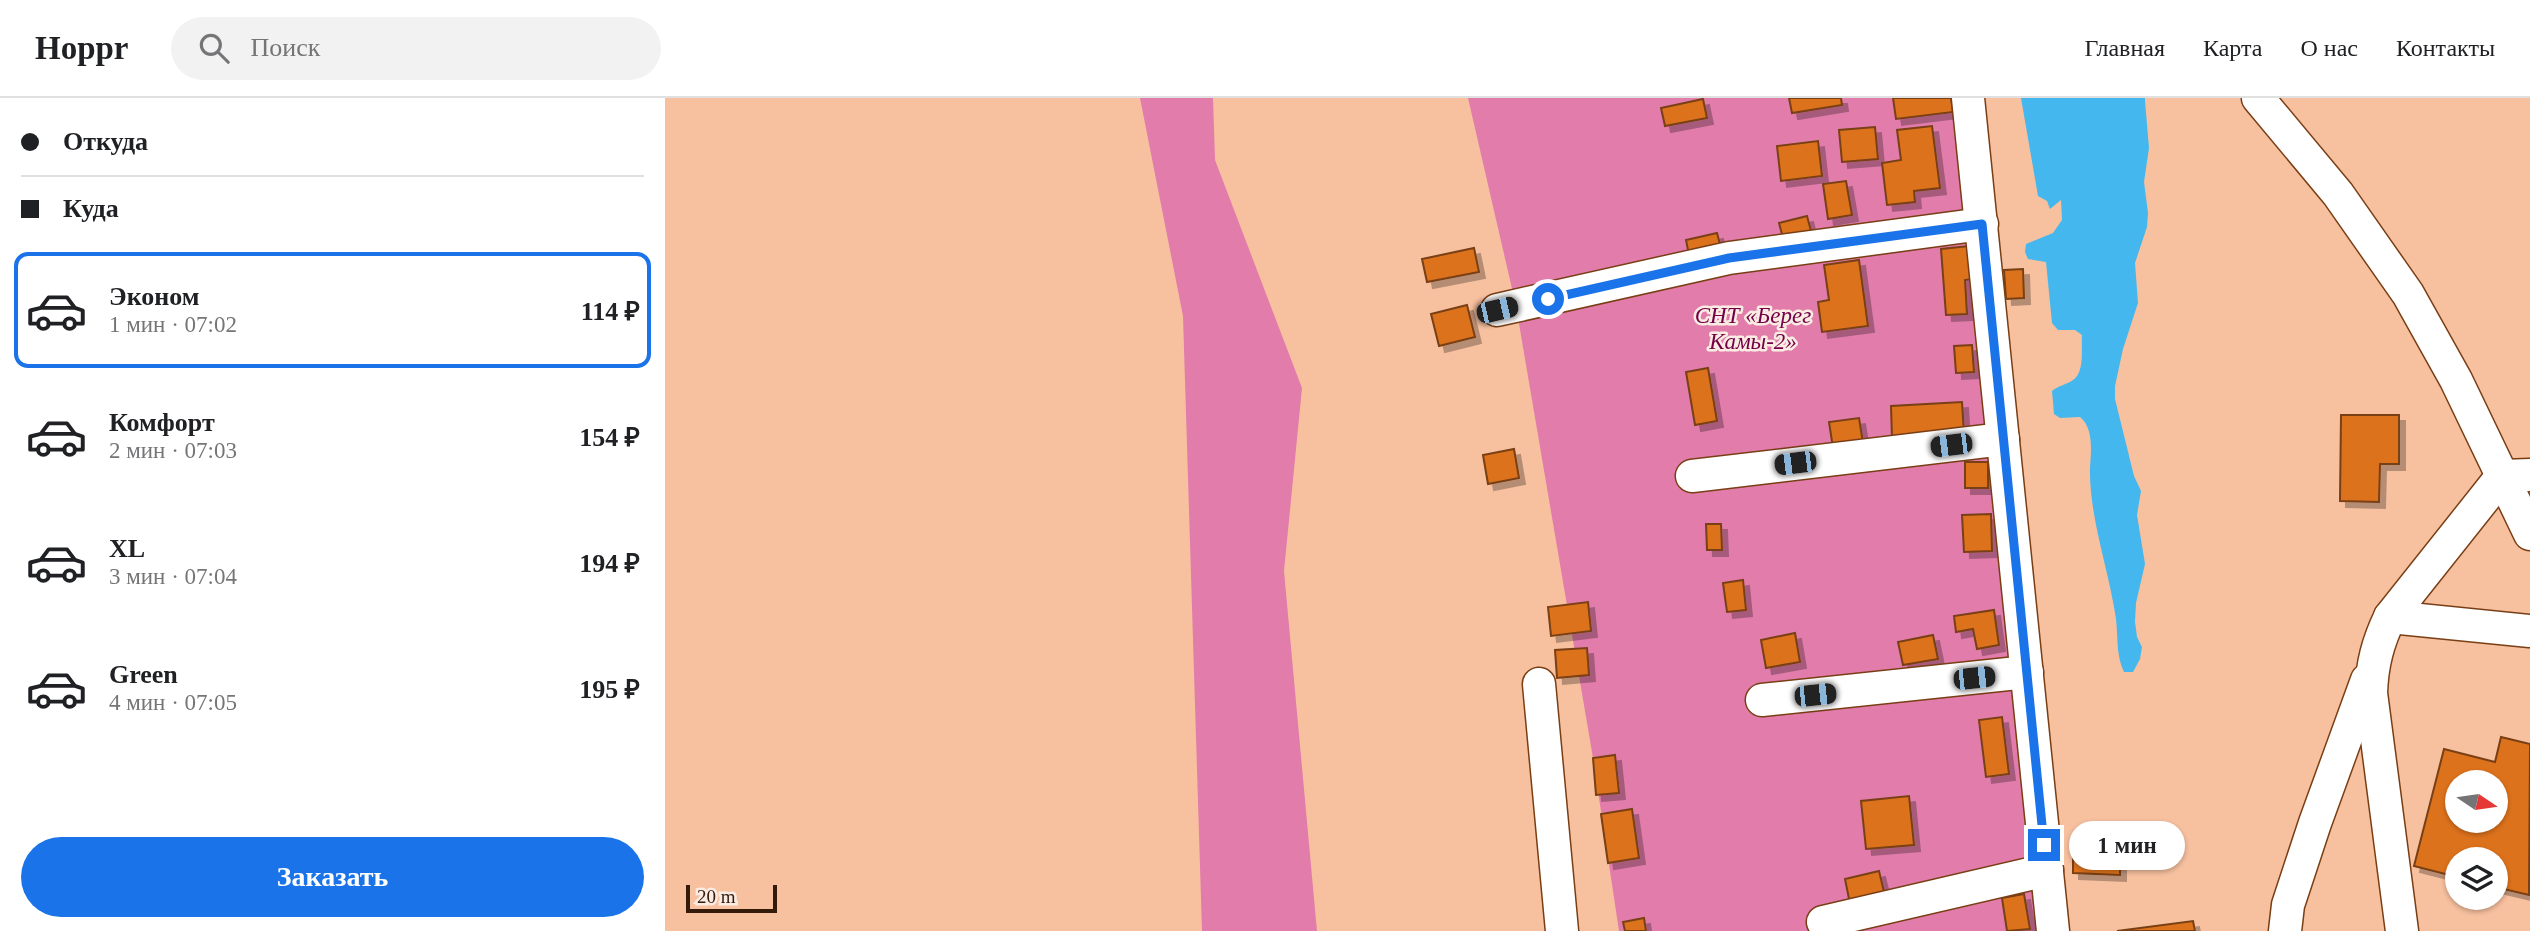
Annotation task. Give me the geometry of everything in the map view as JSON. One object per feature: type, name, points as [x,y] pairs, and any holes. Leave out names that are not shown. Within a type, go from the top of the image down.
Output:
[{"type":"lane","points":[[1968,98],[2053,931]]},
{"type":"lane","points":[[2258,98],[2338,194],[2407,294],[2456,380],[2516,476],[2530,534]]},
{"type":"lane","points":[[1497,310],[1729,258],[1982,224]]},
{"type":"lane","points":[[1692,475],[2003,439]]},
{"type":"lane","points":[[2287,918],[2318,815],[2390,617],[2516,476]]},
{"type":"lane","points":[[2390,617],[2530,631]]},
{"type":"lane","points":[[2372,668],[2371,692],[2402,931]]},
{"type":"lane","points":[[1762,700],[2027,672]]},
{"type":"lane","points":[[1539,684],[1562,931]]},
{"type":"lane","points":[[1823,922],[2047,870]]},
{"type":"green space","points":[[1140,98],[1213,98],[1215,160],[1302,388],[1284,571],[1317,931],[1202,931],[1183,316]]},
{"type":"green space","name":"СНТ «Берег Камы-2»","points":[[1468,98],[1976,98],[1988,462],[2027,672],[2067,931],[1619,931],[1593,758],[1516,306]]},
{"type":"water","points":[[2021,98],[2145,98],[2149,148],[2144,182],[2147,227],[2135,263],[2138,303],[2123,349],[2115,386],[2115,399],[2134,476],[2141,491],[2137,515],[2145,564],[2136,603],[2135,622],[2137,637],[2142,647],[2140,659],[2133,672],[2124,672],[2120,659],[2113,600],[2093,505],[2088,427],[2080,417],[2060,418],[2054,414],[2052,391],[2077,376],[2082,359],[2082,335],[2075,330],[2058,330],[2052,323],[2046,262],[2028,259],[2025,252],[2026,244],[2053,233],[2062,220],[2061,200],[2050,209],[2047,201],[2038,196]]},
{"type":"building","points":[[1789,98],[1841,98],[1842,105],[1792,113]]},
{"type":"building","points":[[1893,98],[1951,98],[1953,112],[1896,119]]},
{"type":"building","points":[[1703,99],[1707,118],[1665,126],[1661,108]]},
{"type":"building","points":[[1932,126],[1940,188],[1914,191],[1915,202],[1887,205],[1882,163],[1901,160],[1897,130]]},
{"type":"building","points":[[1875,127],[1878,159],[1842,162],[1839,130]]},
{"type":"building","points":[[1818,141],[1822,176],[1781,181],[1777,146]]},
{"type":"building","points":[[1846,181],[1852,215],[1828,219],[1823,184]]},
{"type":"building","points":[[1807,216],[1811,231],[1783,238],[1779,223]]},
{"type":"building","points":[[1717,233],[1721,248],[1689,255],[1686,240]]},
{"type":"building","points":[[1969,246],[1972,279],[1965,280],[1967,314],[1946,315],[1941,249]]},
{"type":"building","points":[[1474,248],[1479,272],[1427,282],[1422,259]]},
{"type":"building","points":[[1859,260],[1868,326],[1822,332],[1818,302],[1829,300],[1824,265]]},
{"type":"building","points":[[2023,269],[2024,298],[2006,299],[2004,270]]},
{"type":"building","points":[[1467,305],[1475,337],[1439,346],[1431,314]]},
{"type":"building","points":[[1972,345],[1974,372],[1956,373],[1954,346]]},
{"type":"building","points":[[1708,368],[1717,421],[1695,425],[1686,372]]},
{"type":"building","points":[[1962,402],[1964,434],[1892,439],[1891,406]]},
{"type":"building","points":[[2341,415],[2399,415],[2399,464],[2380,464],[2379,502],[2340,501]]},
{"type":"building","points":[[1859,418],[1863,443],[1833,448],[1829,422]]},
{"type":"building","points":[[1514,449],[1519,478],[1488,484],[1483,455]]},
{"type":"building","points":[[1965,462],[1988,462],[1988,488],[1965,488]]},
{"type":"building","points":[[1991,514],[1992,551],[1964,552],[1962,515]]},
{"type":"building","points":[[1706,524],[1721,524],[1722,550],[1707,550]]},
{"type":"building","points":[[1743,580],[1746,610],[1727,612],[1723,583]]},
{"type":"building","points":[[1588,602],[1591,631],[1551,636],[1548,607]]},
{"type":"building","points":[[1994,610],[1999,645],[1977,649],[1973,629],[1956,632],[1954,616]]},
{"type":"building","points":[[1795,633],[1800,662],[1766,668],[1761,640]]},
{"type":"building","points":[[1933,635],[1938,659],[1903,665],[1898,642]]},
{"type":"building","points":[[1587,648],[1589,675],[1557,678],[1555,650]]},
{"type":"building","points":[[2002,717],[2009,774],[1986,777],[1979,720]]},
{"type":"building","points":[[2501,737],[2530,744],[2529,895],[2508,890],[2508,847],[2445,847],[2445,874],[2414,866],[2444,749],[2495,762]]},
{"type":"building","points":[[1615,755],[1619,793],[1596,795],[1593,758]]},
{"type":"building","points":[[1909,796],[1914,845],[1866,849],[1861,801]]},
{"type":"building","points":[[1632,809],[1639,858],[1608,863],[1601,814]]},
{"type":"building","points":[[2073,855],[2120,857],[2120,875],[2073,873]]},
{"type":"building","points":[[1879,871],[1885,896],[1850,904],[1845,879]]},
{"type":"building","points":[[2024,894],[2030,929],[2007,931],[2002,898]]},
{"type":"building","points":[[1644,918],[1646,931],[1625,931],[1623,922]]},
{"type":"building","points":[[2193,921],[2195,931],[2117,931]]},
{"type":"route","points":[[1548,299],[1729,258],[1982,224],[2044,845]]}]
